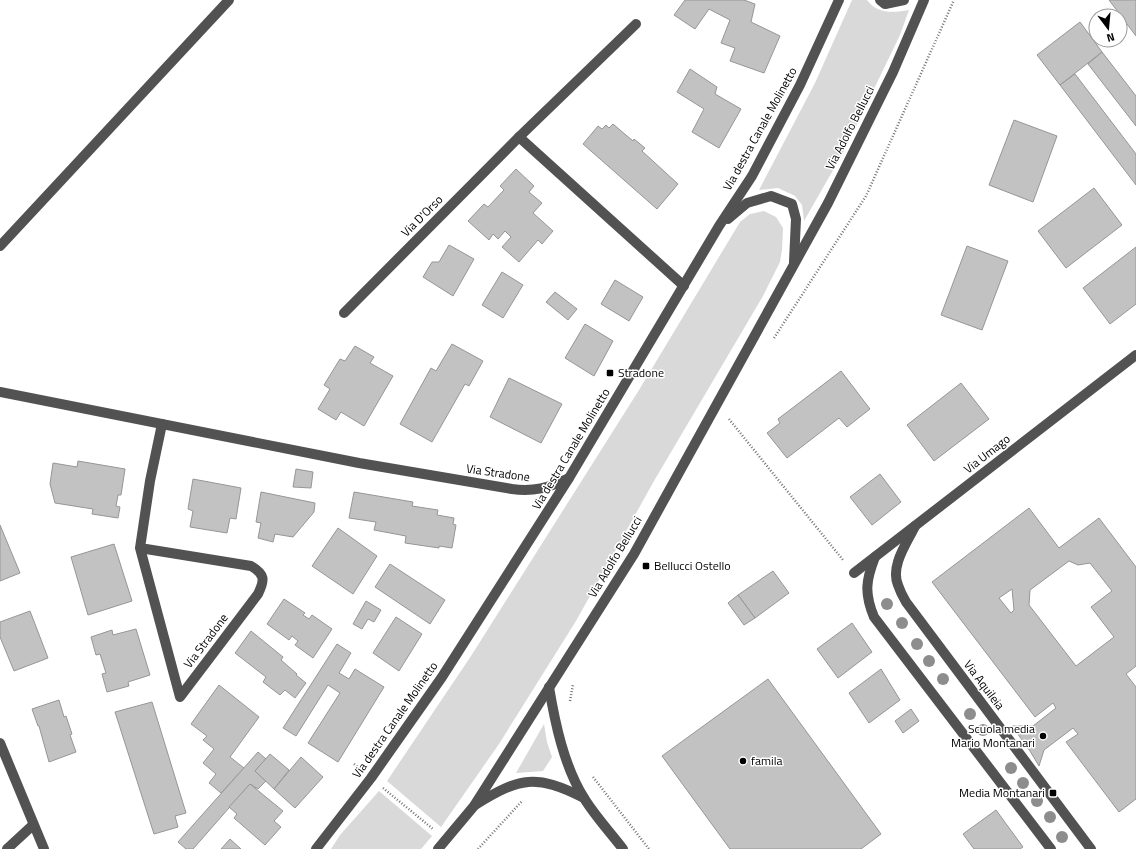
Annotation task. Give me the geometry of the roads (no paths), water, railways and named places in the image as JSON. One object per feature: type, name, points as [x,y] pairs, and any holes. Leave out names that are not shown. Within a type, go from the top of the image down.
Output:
[{"type":"street","points":[[0,246],[229,0]]},
{"type":"street","name":"Via destra Canale Molinetto","points":[[317,848],[371,778],[442,677],[569,478],[719,226],[756,169],[800,85],[839,0]]},
{"type":"street","points":[[880,0],[885,4],[904,0]]},
{"type":"street","name":"Via Adolfo Bellucci","points":[[438,849],[474,806],[634,554],[828,203],[893,72],[924,0]]},
{"type":"street","name":"Via D'Orso","points":[[344,313],[519,137],[636,24]]},
{"type":"street","points":[[519,137],[684,286]]},
{"type":"street","name":"Via Adolfo Bellucci","points":[[719,226],[746,203],[771,196],[792,204],[796,219],[794,266]]},
{"type":"street","name":"Via Umago","points":[[854,573],[1136,355]]},
{"type":"street","name":"Via Stradone","points":[[0,392],[359,463],[522,491],[542,489],[553,486],[569,478]]},
{"type":"street","name":"Via Stradone","points":[[140,548],[251,566],[258,570],[263,576],[263,585],[258,594],[180,698],[140,548],[150,481],[162,424]]},
{"type":"street","name":"Via Aquileia","points":[[915,526],[896,569],[897,584],[906,602],[1091,849]]},
{"type":"street","points":[[875,557],[868,574],[867,588],[868,603],[874,617],[1051,849]]},
{"type":"street","points":[[549,687],[555,721],[575,780],[584,798],[623,849]]},
{"type":"street","points":[[0,743],[44,849]]},
{"type":"street","points":[[474,806],[500,790],[521,782],[539,781],[552,784],[567,789],[584,798]]},
{"type":"street","points":[[7,849],[33,825]]},
{"type":"place","name":"Stradone","points":[[610,373]]},
{"type":"place","name":"Bellucci Ostello","points":[[646,566]]},
{"type":"place","name":"Scuola media Mario Montanari","points":[[1043,736]]},
{"type":"place","name":"famila","points":[[743,761]]},
{"type":"place","name":"Media Montanari","points":[[1053,793]]}]
